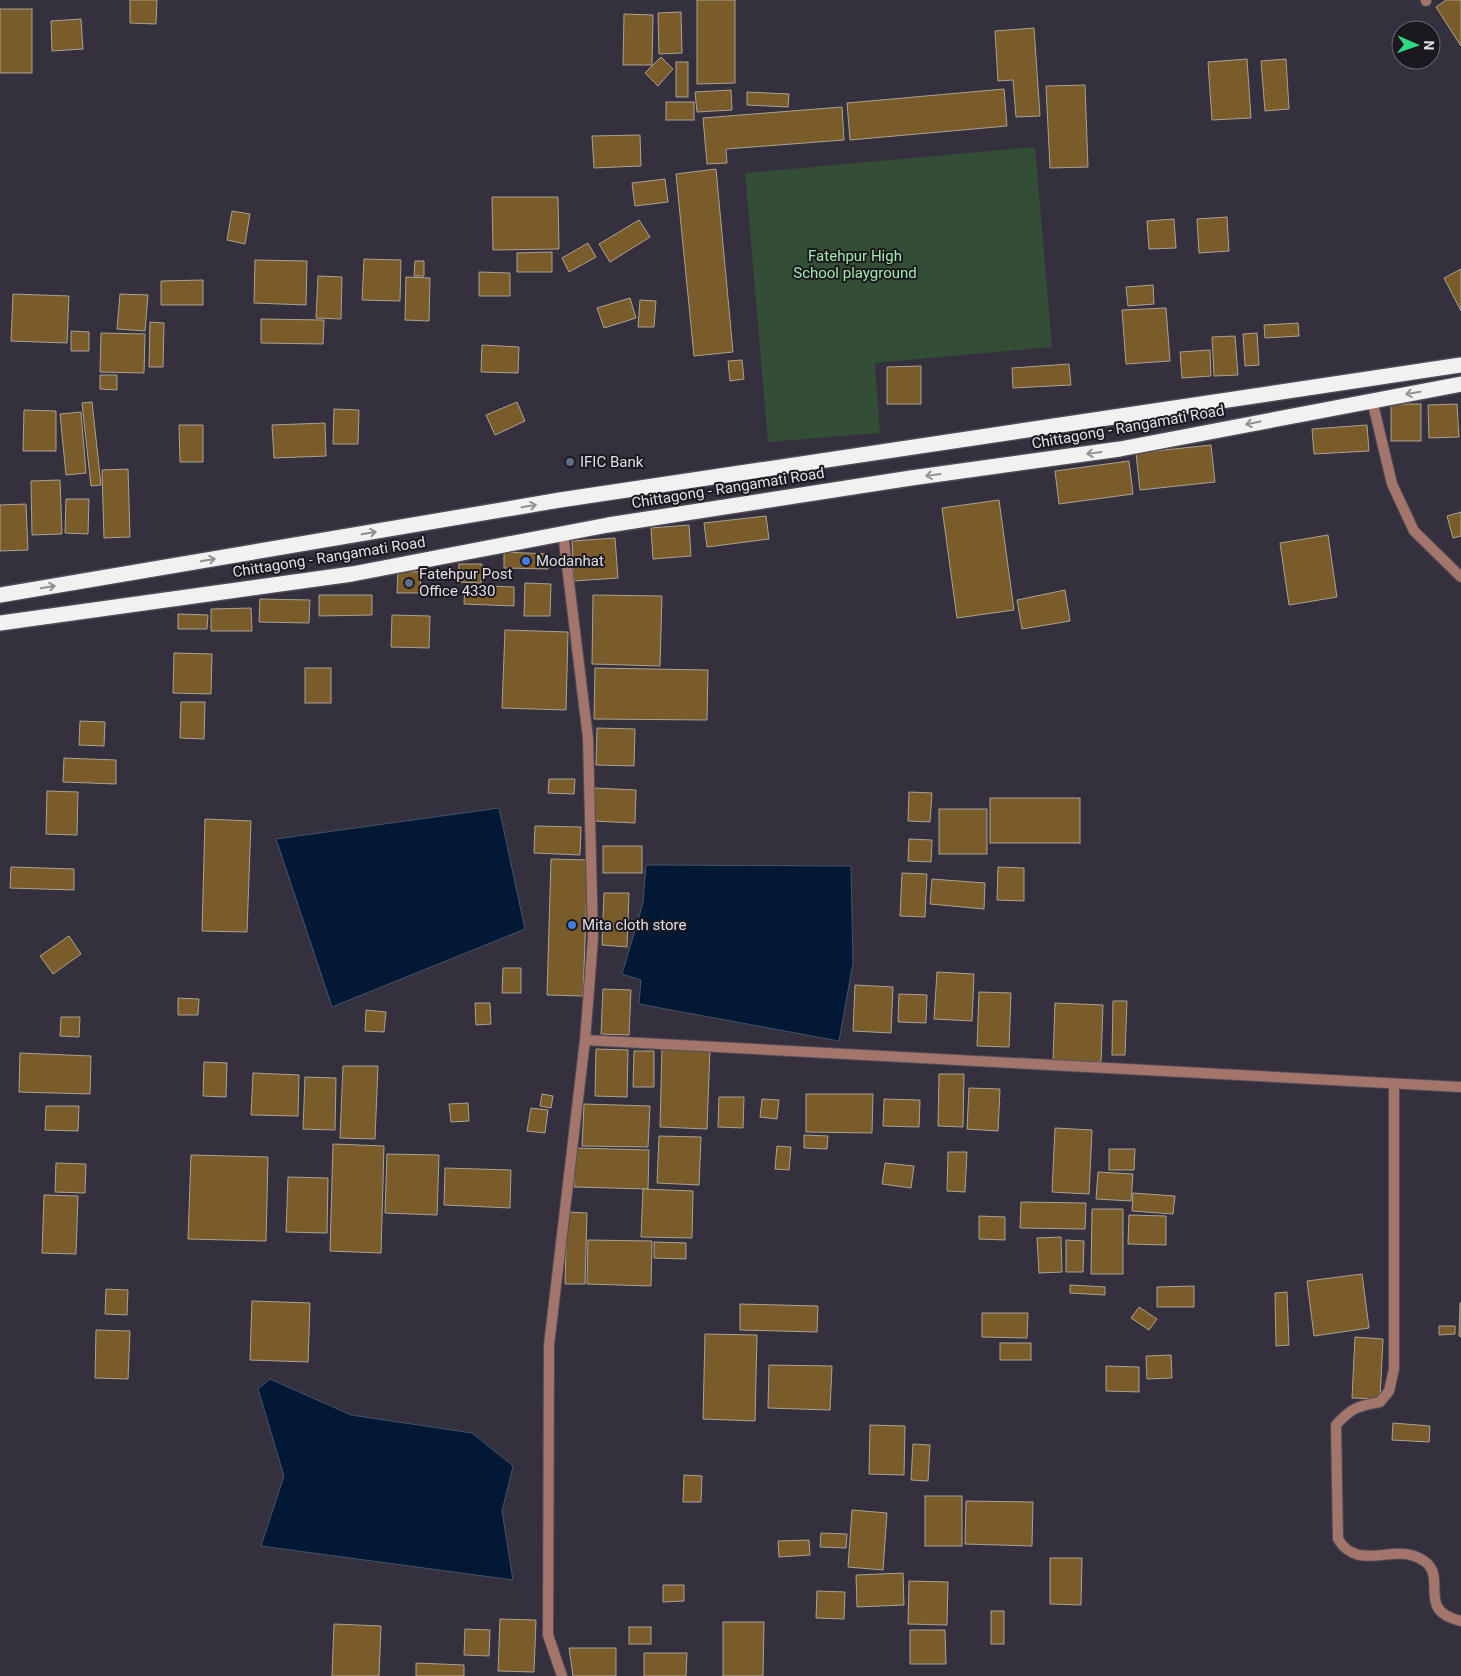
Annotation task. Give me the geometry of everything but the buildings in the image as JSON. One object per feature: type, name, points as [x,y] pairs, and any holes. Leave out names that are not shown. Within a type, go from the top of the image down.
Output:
[{"type":"highway","name":"Chittagong - Rangamati Road","points":[[0,595],[560,500],[1461,365]]},
{"type":"highway","name":"Chittagong - Rangamati Road","points":[[0,623],[352,574],[563,533],[911,478],[1120,449],[1461,384]]},
{"type":"street","points":[[1372,400],[1392,484],[1414,531],[1461,577]]},
{"type":"street","points":[[562,1676],[548,1635],[550,1345],[585,1040],[593,938],[588,738],[563,533]]},
{"type":"street","points":[[585,1040],[1461,1088]]},
{"type":"street","points":[[1394,1085],[1394,1369],[1389,1390],[1380,1402],[1359,1406],[1348,1412],[1336,1425],[1338,1539],[1344,1549],[1354,1555],[1410,1555],[1420,1558],[1429,1566],[1435,1578],[1434,1599],[1439,1610],[1446,1617],[1461,1621]]},
{"type":"green space","name":"Fatehpur High School playground","points":[[1035,147],[1052,347],[875,363],[880,433],[768,442],[745,173]]},
{"type":"water","points":[[499,808],[525,929],[332,1007],[276,839]]},
{"type":"water","points":[[646,865],[851,866],[853,963],[839,1041],[639,1004],[641,980],[622,974],[643,903]]},
{"type":"water","points":[[270,1379],[351,1415],[472,1433],[513,1466],[502,1511],[513,1580],[261,1546],[284,1476],[258,1389]]},
{"type":"place","name":"IFIC Bank","points":[[570,462]]},
{"type":"place","name":"Modanhat","points":[[526,561]]},
{"type":"place","name":"Fatehpur Post Office 4330","points":[[409,583]]},
{"type":"place","name":"Mita cloth store","points":[[572,925]]}]
